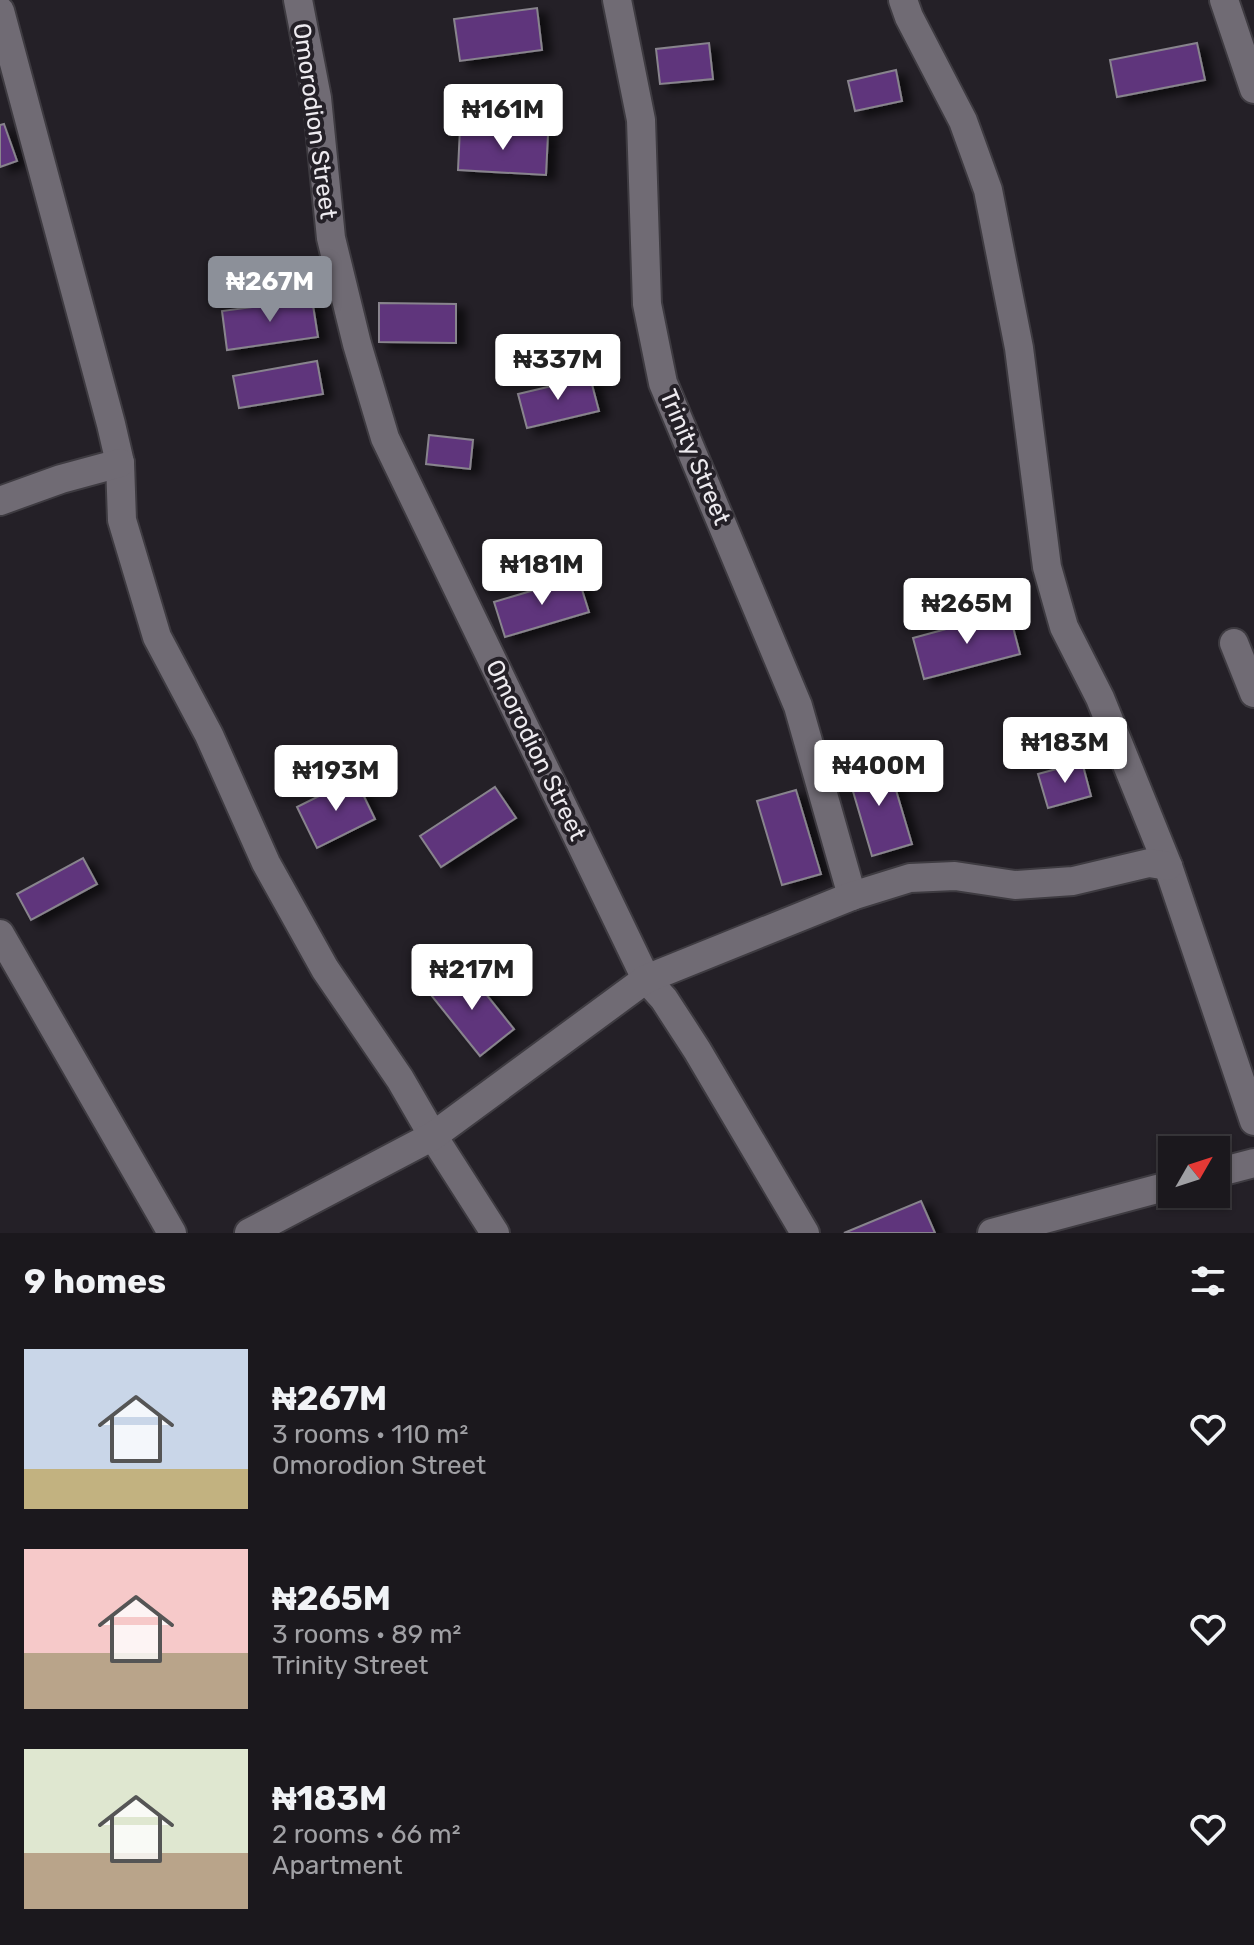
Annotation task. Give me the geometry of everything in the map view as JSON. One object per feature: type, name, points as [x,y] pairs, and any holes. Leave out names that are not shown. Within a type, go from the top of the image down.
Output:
[{"type":"street","name":"Omorodion Street","points":[[298,0],[317,98],[331,238],[357,344],[385,438],[646,979],[664,999],[697,1050],[805,1233]]},
{"type":"street","name":"Trinity Street","points":[[617,0],[641,120],[647,304],[663,383],[798,706],[852,896]]},
{"type":"street","points":[[903,0],[963,121],[988,190],[1019,348],[1047,567],[1064,627],[1100,698],[1168,866],[1254,1121]]},
{"type":"street","points":[[1224,0],[1254,89]]},
{"type":"street","points":[[0,11],[111,424],[120,463],[122,520],[157,637],[209,735],[266,863],[325,969],[400,1079],[495,1233]]},
{"type":"street","points":[[0,501],[61,479],[120,463]]},
{"type":"street","points":[[1234,643],[1254,693]]},
{"type":"street","points":[[249,1233],[433,1136],[646,979],[852,896],[910,878],[955,876],[1015,885],[1073,881],[1149,863],[1168,866]]},
{"type":"street","points":[[0,934],[172,1233]]},
{"type":"street","points":[[1230,1169],[1254,1163]]},
{"type":"street","points":[[992,1233],[1158,1189]]},
{"type":"building","points":[[537,8],[542,50],[460,61],[454,19]]},
{"type":"building","points":[[709,43],[713,79],[660,84],[656,49]]},
{"type":"building","points":[[1197,43],[1205,80],[1117,97],[1110,60]]},
{"type":"building","points":[[896,70],[902,101],[855,111],[848,81]]},
{"type":"building","points":[[4,124],[17,161],[0,167],[0,125]]},
{"type":"building","points":[[460,128],[548,134],[546,175],[458,170]]},
{"type":"building","points":[[312,299],[318,337],[227,350],[222,311]]},
{"type":"building","points":[[379,303],[456,304],[456,343],[379,342]]},
{"type":"building","points":[[317,361],[323,394],[239,408],[233,376]]},
{"type":"building","points":[[590,377],[599,411],[527,428],[518,394]]},
{"type":"building","points":[[429,435],[473,440],[470,469],[426,464]]},
{"type":"building","points":[[578,577],[589,612],[505,637],[494,602]]},
{"type":"building","points":[[1009,612],[1020,654],[924,679],[913,638]]},
{"type":"building","points":[[887,760],[912,844],[872,856],[847,771]]},
{"type":"building","points":[[1082,762],[1091,796],[1048,808],[1038,774]]},
{"type":"building","points":[[355,778],[375,819],[317,848],[297,807]]},
{"type":"building","points":[[495,787],[516,818],[441,867],[420,836]]},
{"type":"building","points":[[796,790],[821,874],[782,885],[757,801]]},
{"type":"building","points":[[83,858],[97,884],[31,920],[17,894]]},
{"type":"building","points":[[465,968],[514,1029],[480,1056],[431,995]]},
{"type":"building","points":[[921,1201],[935,1233],[844,1233]]}]
